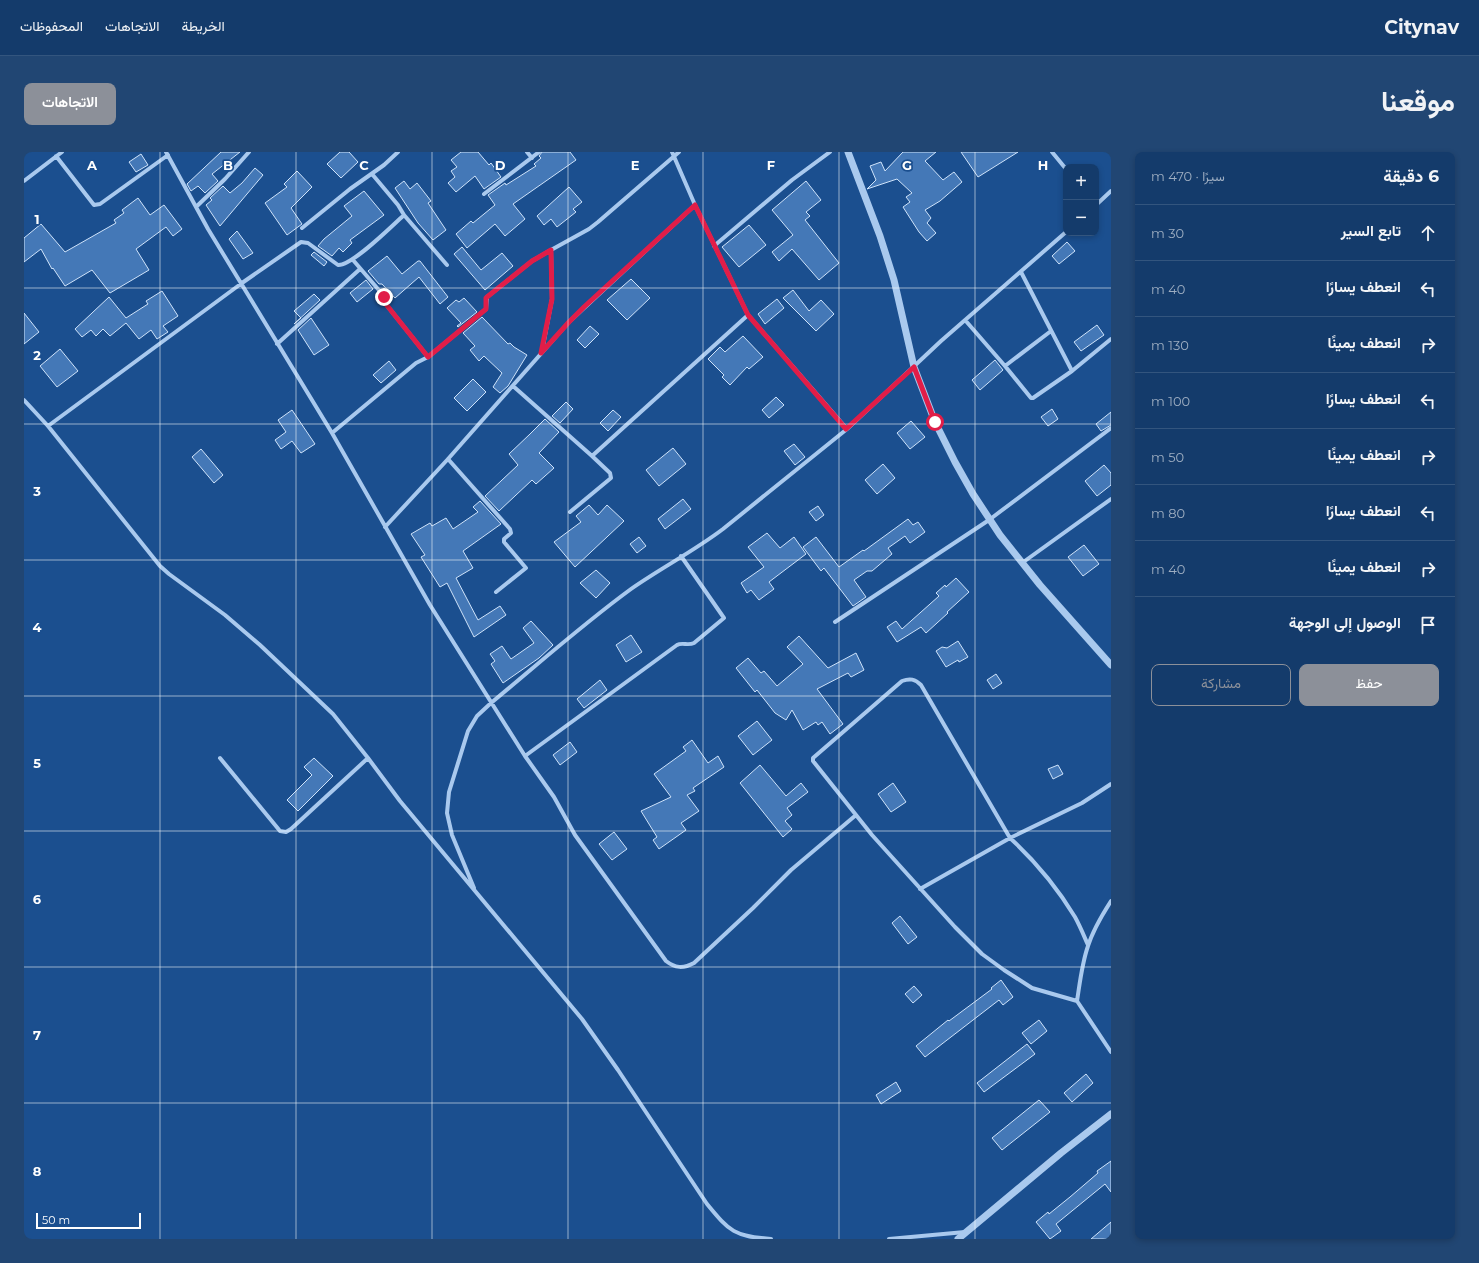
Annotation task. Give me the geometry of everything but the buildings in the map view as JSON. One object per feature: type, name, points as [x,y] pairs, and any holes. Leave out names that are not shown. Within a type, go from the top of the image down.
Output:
[{"type":"street","points":[[24,181],[62,152]]},
{"type":"street","points":[[196,207],[225,179],[249,152]]},
{"type":"street","points":[[302,228],[398,152]]},
{"type":"street","points":[[527,152],[532,158]]},
{"type":"street","points":[[484,194],[539,152]]},
{"type":"street","points":[[672,152],[714,246],[748,315],[846,429]]},
{"type":"street","points":[[332,434],[416,363],[428,357],[486,309],[487,297],[532,261],[589,229],[679,152]]},
{"type":"street","points":[[714,246],[777,192],[830,152]]},
{"type":"street","points":[[848,152],[880,236],[894,280],[914,367],[943,440],[989,520],[1022,563],[1111,665]]},
{"type":"street","points":[[1052,152],[1063,165]]},
{"type":"street","points":[[56,156],[94,205],[100,204],[167,153],[208,229],[332,434],[430,605],[525,756],[554,797],[575,835],[666,961],[671,965],[678,967],[686,967],[694,963],[791,870],[856,816]]},
{"type":"street","points":[[372,174],[446,265]]},
{"type":"street","points":[[1099,202],[1111,191]]},
{"type":"street","points":[[385,527],[448,459],[569,322],[695,205]]},
{"type":"street","points":[[48,426],[242,283],[301,242],[304,242],[338,265],[342,266],[353,260],[404,215]]},
{"type":"street","points":[[476,893],[452,835],[447,813],[449,792],[468,731],[477,716],[491,702],[612,604],[723,529],[846,429],[965,320],[1063,235]]},
{"type":"street","points":[[541,353],[552,299],[551,250]]},
{"type":"street","points":[[353,260],[384,296],[385,303],[428,357]]},
{"type":"street","points":[[277,344],[360,269]]},
{"type":"street","points":[[1021,272],[1072,371]]},
{"type":"street","points":[[592,456],[748,315]]},
{"type":"street","points":[[965,320],[1031,398],[1072,371],[1111,339]]},
{"type":"street","points":[[1005,366],[1051,331]]},
{"type":"street","points":[[513,386],[610,473],[610,478],[570,512]]},
{"type":"street","points":[[24,400],[48,426],[160,566],[220,611],[260,645],[333,714],[400,801],[582,1019],[618,1070],[707,1204],[723,1224],[734,1232],[747,1237],[771,1239]]},
{"type":"street","points":[[835,622],[989,520],[1111,428]]},
{"type":"street","points":[[448,459],[510,529],[511,533],[504,539],[504,542],[526,568],[496,592]]},
{"type":"street","points":[[1022,563],[1111,499]]},
{"type":"street","points":[[525,756],[677,645],[691,645],[724,618],[681,556]]},
{"type":"street","points":[[1088,945],[1075,918],[1061,897],[1027,853],[1010,838],[921,685],[916,680],[908,679],[898,684],[813,758],[813,761],[856,816],[954,927],[982,954],[1032,988],[1077,1001],[1111,1052]]},
{"type":"street","points":[[220,758],[280,830],[286,832],[368,758]]},
{"type":"street","points":[[920,889],[1010,838],[1082,803],[1111,784]]},
{"type":"street","points":[[1077,1001],[1088,945],[1103,913],[1111,902]]},
{"type":"street","points":[[958,1239],[1061,1153],[1111,1114]]},
{"type":"street","points":[[889,1239],[966,1232]]},
{"type":"route","points":[[384,297],[385,303],[428,357],[486,309],[487,297],[540,255],[551,250],[552,299],[541,353],[584,307],[695,205],[748,315],[846,429],[914,367],[935,422]]}]
